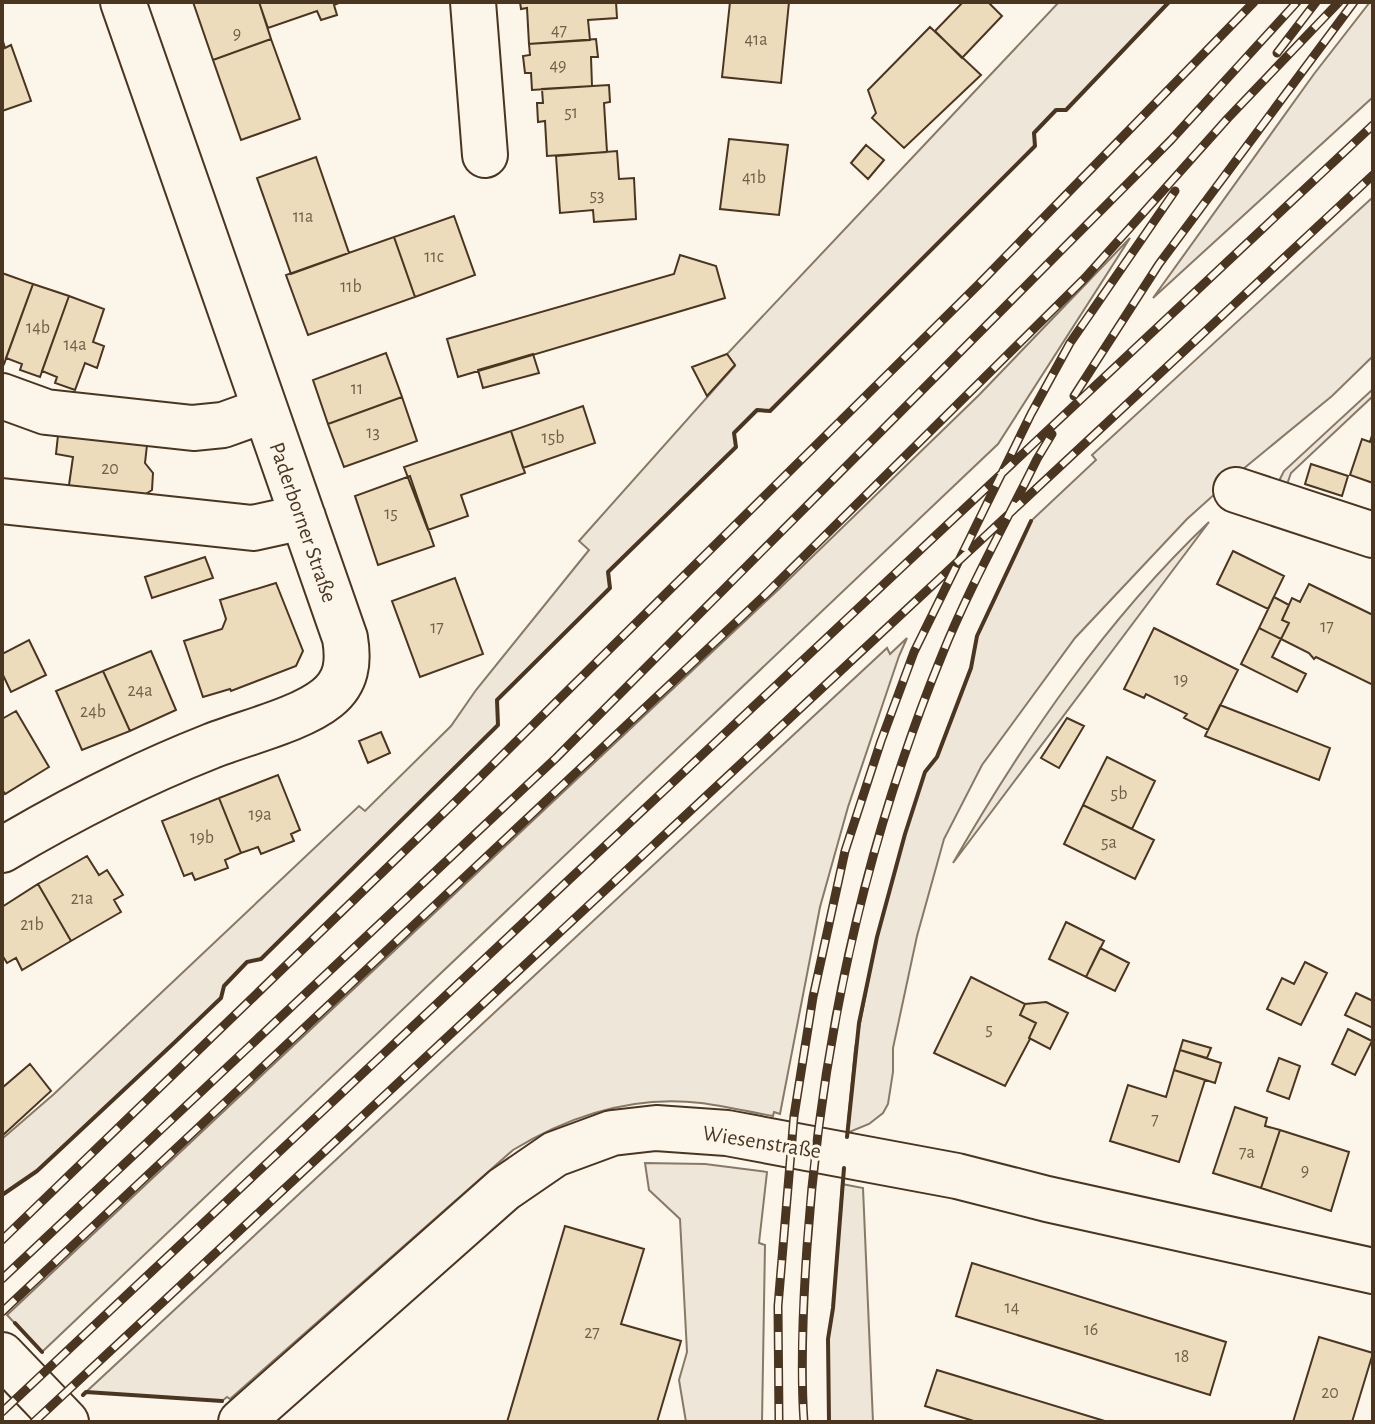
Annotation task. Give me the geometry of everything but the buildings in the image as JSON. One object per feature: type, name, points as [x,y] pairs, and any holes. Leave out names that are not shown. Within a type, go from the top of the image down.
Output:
[{"type":"street","name":"Paderborner Straße","points":[[2,850],[122,785],[208,747],[310,709],[328,698],[342,682],[349,661],[345,638],[123,2]]},
{"type":"street","points":[[473,2],[485,155]]},
{"type":"street","points":[[2,396],[46,412],[193,428],[223,425],[265,410]]},
{"type":"street","points":[[1236,490],[1373,535]]},
{"type":"street","points":[[2,501],[253,528],[303,517]]},
{"type":"street","name":"Wiesenstraße","points":[[241,1422],[504,1189],[555,1154],[612,1133],[656,1128],[727,1133],[883,1161],[1373,1271]]},
{"type":"street","points":[[2,1355],[66,1422]]},
{"type":"shaded area","points":[[1059,2],[1169,2],[1066,110],[1056,110],[1034,133],[1035,146],[770,411],[757,411],[734,433],[736,447],[609,571],[610,588],[497,700],[498,725],[261,959],[247,962],[224,986],[221,998],[175,1042],[37,1171],[2,1195],[2,1139],[54,1094],[359,806],[365,811],[451,726],[476,690],[589,550],[579,541],[735,366],[727,354]]},
{"type":"shaded area","points":[[1373,2],[1373,97],[1153,298],[1314,74]]},
{"type":"shaded area","points":[[1373,197],[1373,356],[1332,396],[1187,519],[1075,638],[982,765],[944,839],[917,936],[893,1048],[888,1104],[883,1113],[869,1124],[847,1133],[855,1049],[877,937],[905,834],[925,772],[937,757],[971,668],[977,636],[1031,521],[1096,460],[1092,455]]},
{"type":"shaded area","points":[[1130,238],[998,444],[42,1352],[7,1315],[779,589],[979,395]]},
{"type":"shaded area","points":[[1373,389],[1373,396],[1291,473],[1285,490],[1282,489],[1280,479],[1284,471]]},
{"type":"shaded area","points":[[1209,522],[953,863],[1038,727],[1101,641],[1171,560]]},
{"type":"shaded area","points":[[907,638],[848,807],[820,907],[780,1114],[774,1112],[773,1116],[676,1101],[627,1105],[579,1118],[513,1150],[230,1399],[86,1392],[887,648],[890,654]]},
{"type":"shaded area","points":[[645,1163],[705,1164],[767,1172],[759,1243],[765,1245],[762,1422],[686,1422],[679,1380],[687,1352],[680,1219],[649,1190]]},
{"type":"shaded area","points":[[842,1184],[863,1188],[873,1422],[829,1422],[828,1339]]},
{"type":"railway","points":[[2,1240],[453,804],[978,285],[1254,2]]},
{"type":"railway","points":[[2,1279],[556,758],[1171,140],[1297,2]]},
{"type":"railway","points":[[1277,53],[1316,2]]},
{"type":"railway","points":[[2,1312],[765,595],[1085,278],[1228,118],[1339,2]]},
{"type":"railway","points":[[1074,396],[1159,264],[1354,2]]},
{"type":"railway","points":[[2,1412],[1373,125]]},
{"type":"railway","points":[[34,1422],[1373,175]]},
{"type":"railway","points":[[779,1422],[778,1306],[794,1116],[813,997],[845,851],[914,652],[1031,414],[1070,343],[1175,191]]},
{"type":"railway","points":[[804,1422],[803,1313],[814,1171],[836,1020],[869,872],[890,798],[942,655],[988,556],[1052,434]]},
{"type":"wall","points":[[2,1195],[37,1171],[175,1042],[221,998],[224,986],[247,962],[261,959],[498,725],[497,700],[610,588],[608,572],[736,447],[734,433],[757,410],[770,411],[1035,146],[1034,133],[1056,110],[1066,110],[1169,2]]},
{"type":"wall","points":[[847,1137],[859,1023],[877,937],[905,834],[925,772],[937,757],[971,668],[977,636],[1031,521]]},
{"type":"wall","points":[[829,1422],[828,1339],[844,1168]]},
{"type":"wall","points":[[15,1323],[42,1352]]},
{"type":"wall","points":[[83,1395],[86,1392],[222,1401]]}]
